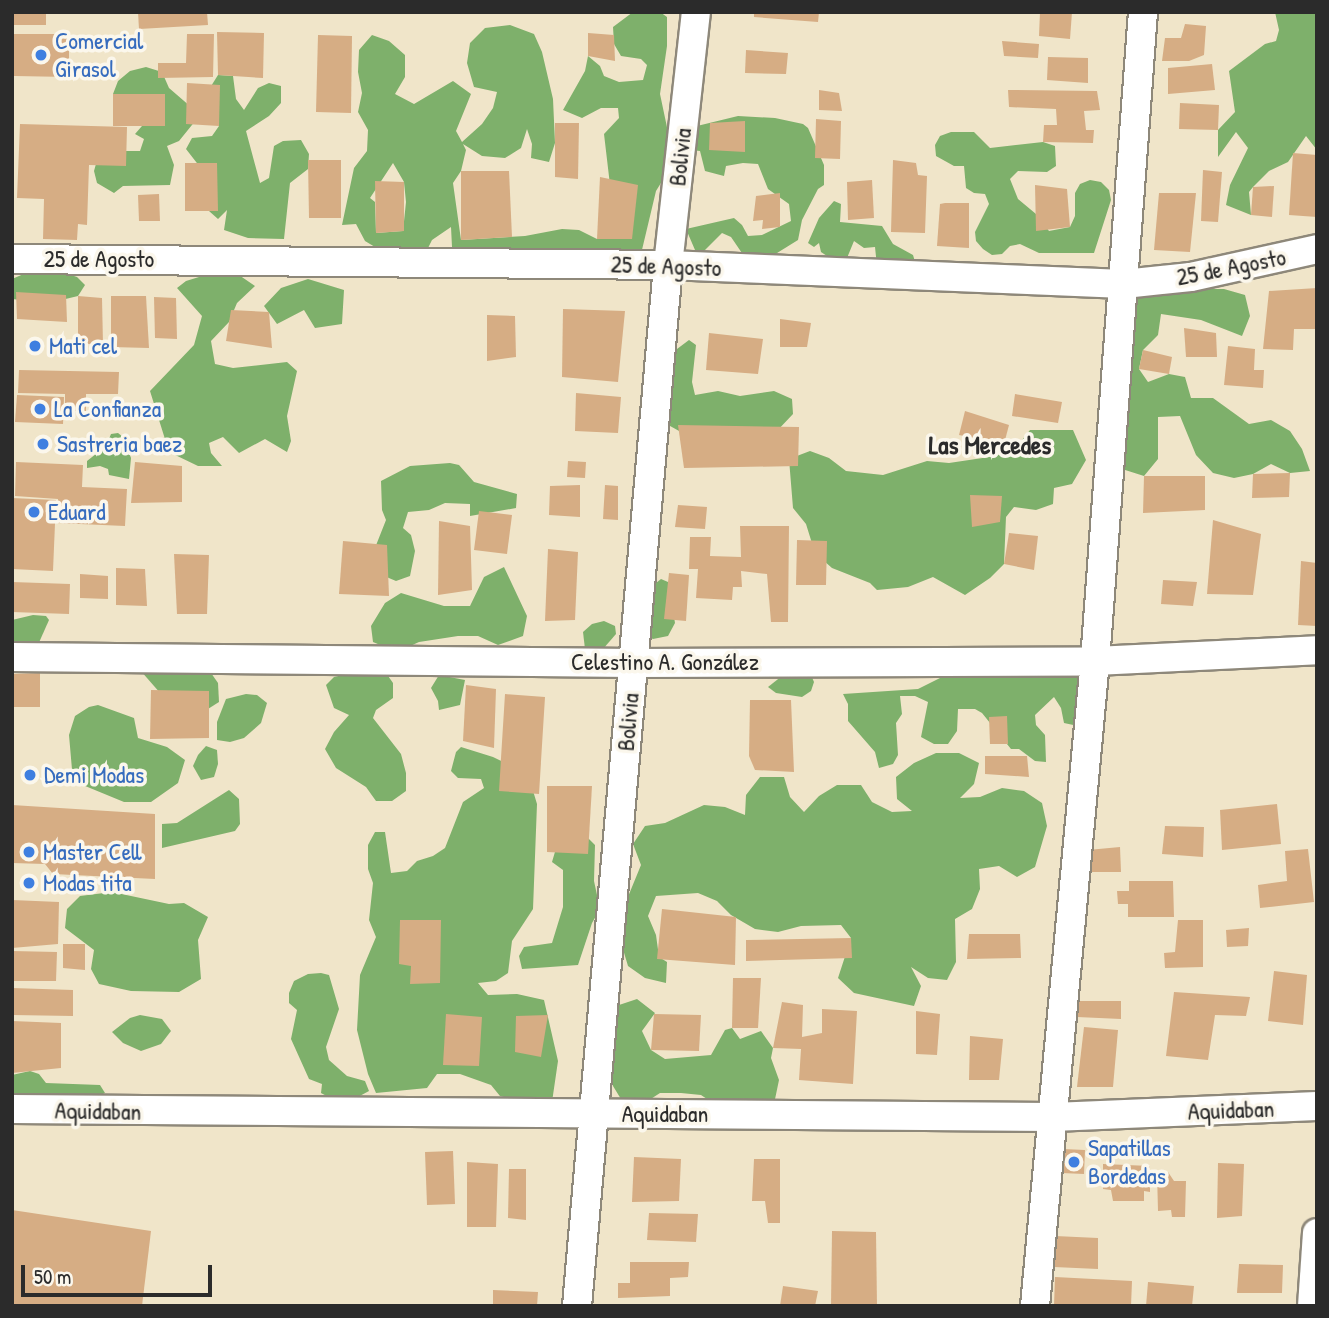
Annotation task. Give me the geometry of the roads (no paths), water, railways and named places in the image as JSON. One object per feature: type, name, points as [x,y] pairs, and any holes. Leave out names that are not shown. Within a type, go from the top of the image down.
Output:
[{"type":"street","name":"Bolivia","points":[[577,1306],[668,265],[695,12]]},
{"type":"street","points":[[1035,1306],[1095,661],[1143,12]]},
{"type":"street","name":"25 de Agosto","points":[[12,259],[668,265],[1124,284],[1191,277],[1317,249]]},
{"type":"street","name":"Celestino A. González","points":[[12,657],[633,663],[1095,661],[1317,650]]},
{"type":"street","name":"Aquidaban","points":[[12,1110],[1053,1117],[1317,1106]]},
{"type":"street","points":[[1312,1306],[1317,1233]]},
{"type":"place","name":"Comercial Girasol","points":[[41,55]]},
{"type":"place","name":"Mati cel","points":[[35,346]]},
{"type":"place","name":"La Confianza","points":[[40,409]]},
{"type":"place","name":"Sastreria baez","points":[[43,444]]},
{"type":"place","name":"Eduard","points":[[34,512]]},
{"type":"place","name":"Demi Modas","points":[[30,775]]},
{"type":"place","name":"Master Cell","points":[[29,852]]},
{"type":"place","name":"Modas tita","points":[[29,883]]},
{"type":"place","name":"Sapatillas Bordedas","points":[[1074,1162]]},
{"type":"district","name":"Las Mercedes","points":[[990,445]]}]
